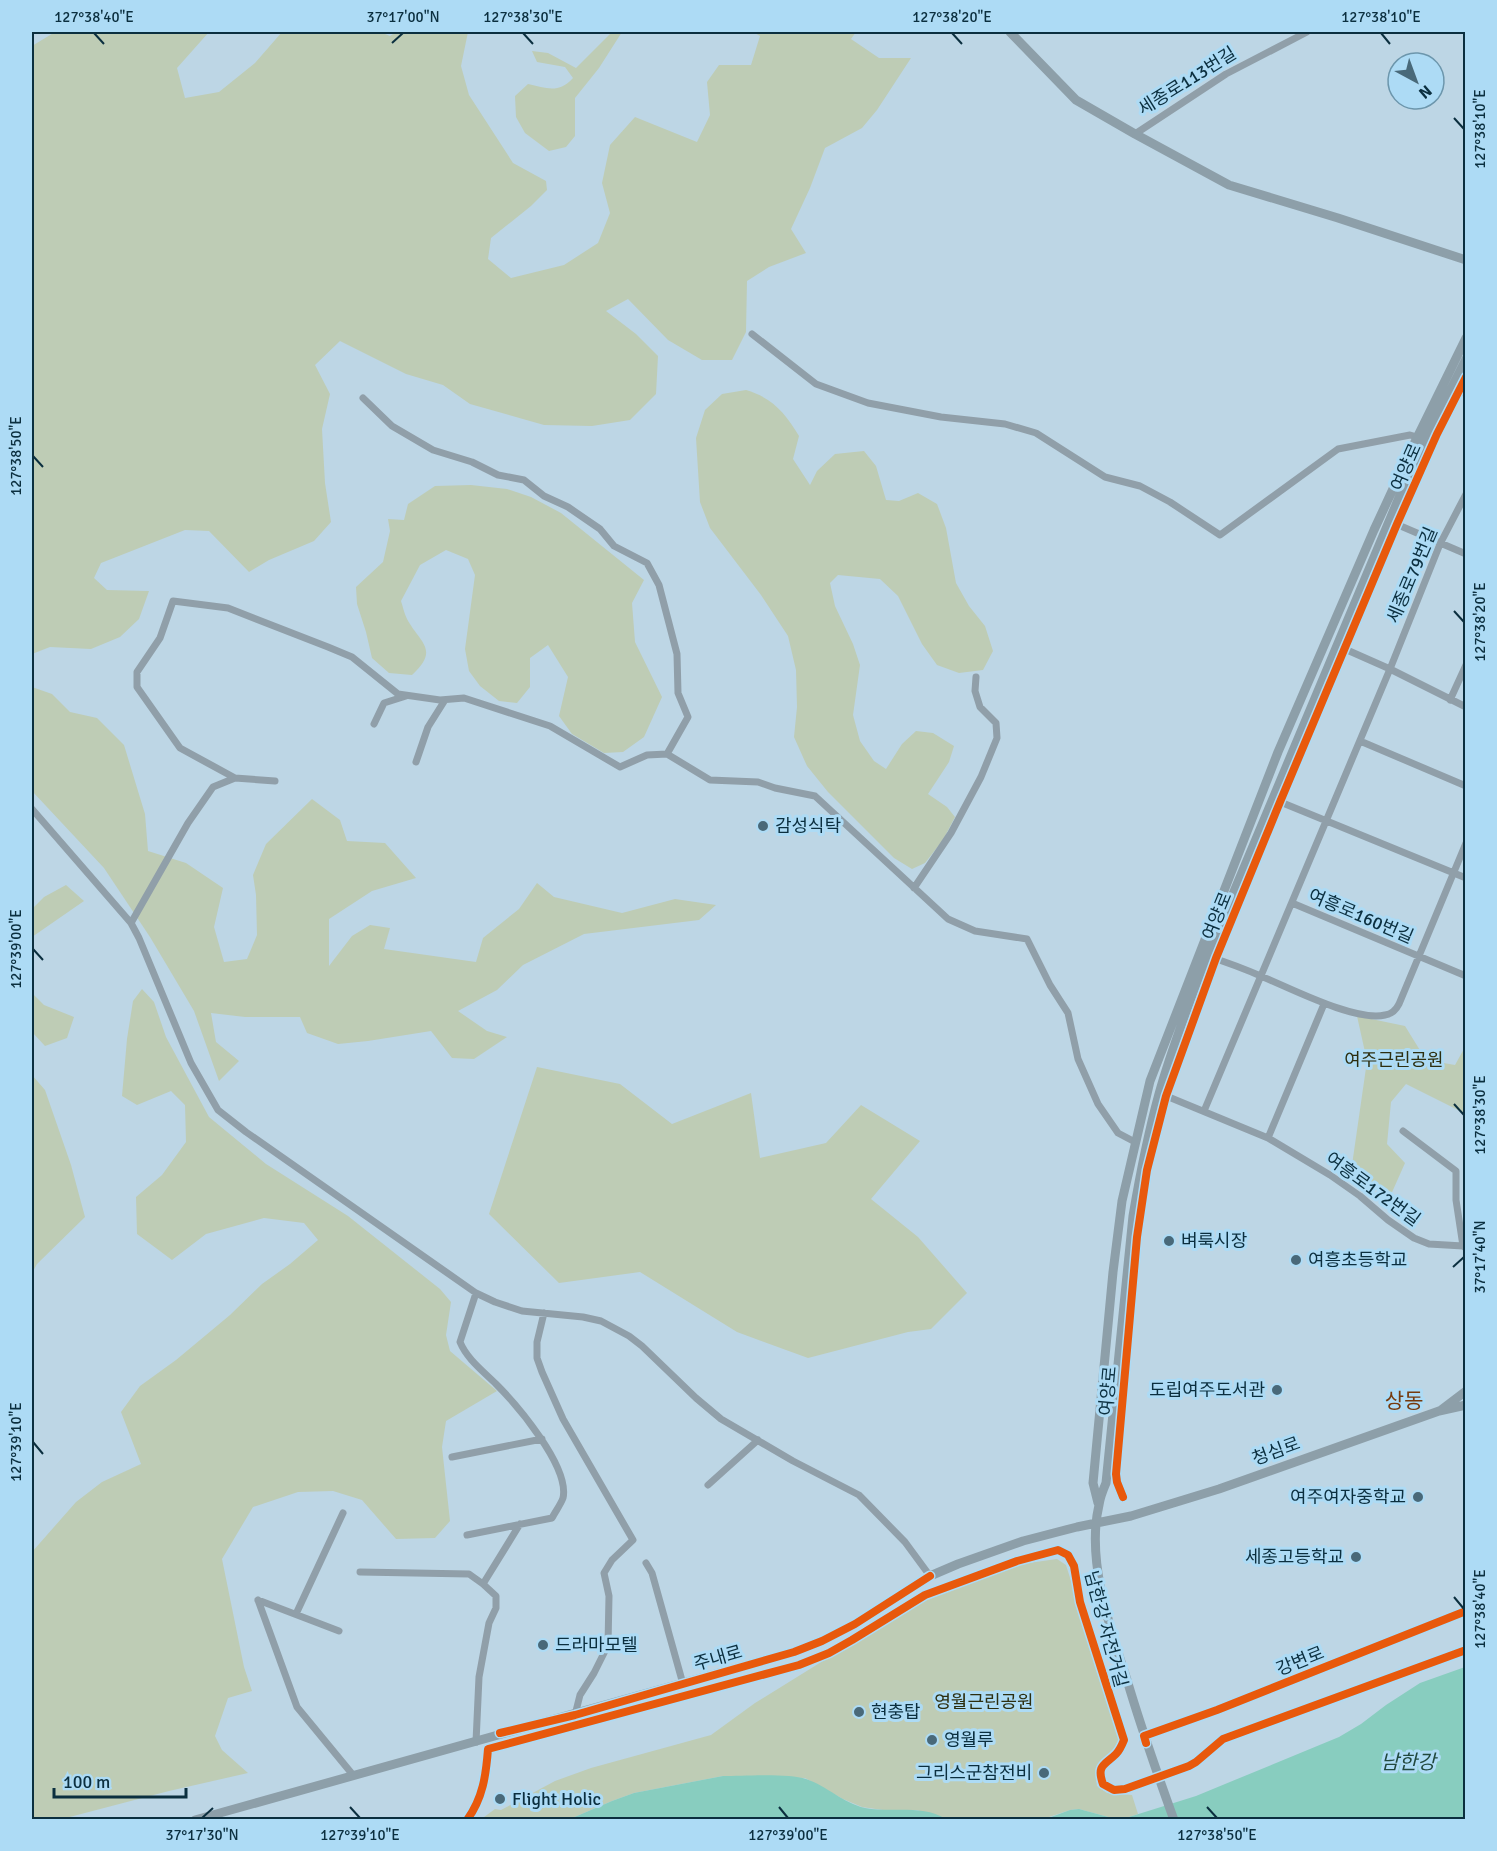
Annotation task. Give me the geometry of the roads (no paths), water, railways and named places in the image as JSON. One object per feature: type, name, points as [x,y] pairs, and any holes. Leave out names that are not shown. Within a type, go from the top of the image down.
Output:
[{"type":"street","name":"세종로113번길","points":[[1010,32],[1076,100],[1134,134],[1226,74],[1307,32]]},
{"type":"street","points":[[1134,134],[1229,185],[1466,260]]},
{"type":"street","points":[[752,334],[816,384],[868,403],[941,417],[1005,424],[1036,433],[1105,477],[1140,486],[1170,502],[1220,535],[1338,449],[1410,435],[1421,439]]},
{"type":"street","name":"여양로","points":[[1098,1506],[1106,1483],[1133,1216],[1146,1144],[1183,1020],[1207,956],[1338,646],[1421,439],[1466,338]]},
{"type":"street","name":"여양로","points":[[1174,1820],[1145,1739],[1100,1586],[1098,1506],[1093,1483],[1122,1201],[1145,1097],[1160,1052],[1278,752],[1374,530],[1466,359]]},
{"type":"street","points":[[1452,386],[1466,394]]},
{"type":"street","points":[[363,398],[392,426],[433,450],[472,462],[498,475],[525,480],[544,496],[568,507],[600,529],[614,546],[647,563],[659,585],[677,654],[678,693],[688,717],[667,754]]},
{"type":"street","name":"세종로79번길","points":[[1390,669],[1440,544],[1466,495]]},
{"type":"street","points":[[1389,521],[1466,554]]},
{"type":"street","points":[[275,781],[235,778],[180,748],[136,687],[137,672],[160,638],[173,601],[228,608],[328,647],[352,657],[398,694],[445,700],[464,698],[550,726],[620,766],[647,755],[667,754],[710,780],[758,782],[774,789],[815,796],[948,919],[975,931],[1027,939],[1050,985],[1068,1013],[1078,1059],[1098,1104],[1118,1133],[1135,1142],[1146,1144]]},
{"type":"street","points":[[1338,646],[1466,707]]},
{"type":"street","points":[[1450,700],[1466,665]]},
{"type":"street","name":"여흥로160번길","points":[[1262,976],[1390,669]]},
{"type":"street","points":[[914,888],[951,833],[981,777],[997,738],[996,723],[980,707],[975,691],[976,677]]},
{"type":"street","points":[[374,724],[384,704],[408,695]]},
{"type":"street","points":[[416,762],[428,727],[445,700]]},
{"type":"street","points":[[1360,741],[1466,786]]},
{"type":"street","points":[[131,923],[188,823],[213,787],[235,778]]},
{"type":"street","points":[[1262,795],[1466,878]]},
{"type":"street","points":[[32,809],[131,923],[191,1063],[218,1110],[476,1293],[522,1311],[583,1317],[601,1321],[613,1327],[642,1346],[721,1419],[793,1461],[859,1495],[905,1542],[930,1576]]},
{"type":"street","name":"여흥로160번길","points":[[1207,956],[1262,976],[1324,1004],[1367,1015],[1387,1015],[1396,1010],[1399,1004],[1466,843]]},
{"type":"street","name":"여흥로160번길","points":[[1292,903],[1466,976]]},
{"type":"street","points":[[1204,1111],[1262,976]]},
{"type":"street","points":[[1268,1138],[1324,1004]]},
{"type":"street","name":"여흥로172번길","points":[[1160,1093],[1268,1138],[1330,1175],[1414,1238],[1429,1244],[1464,1247]]},
{"type":"street","points":[[1402,1131],[1456,1171],[1456,1200],[1464,1247]]},
{"type":"street","points":[[467,1536],[552,1518],[563,1497],[561,1476],[542,1439],[499,1387],[464,1352],[460,1342],[476,1293]]},
{"type":"street","points":[[544,1313],[537,1342],[537,1358],[542,1372],[563,1419],[633,1540],[612,1560],[604,1573],[609,1596],[608,1645],[580,1695],[575,1714]]},
{"type":"street","points":[[1439,1411],[1466,1391]]},
{"type":"street","name":"청심로","points":[[1097,1524],[1219,1489],[1439,1411],[1466,1405]]},
{"type":"street","points":[[452,1457],[542,1439]]},
{"type":"street","points":[[708,1485],[758,1440]]},
{"type":"street","points":[[296,1614],[343,1513]]},
{"type":"street","points":[[483,1584],[520,1524]]},
{"type":"street","name":"주내로","points":[[195,1820],[794,1652],[855,1624],[930,1576],[958,1564],[1023,1542],[1077,1527],[1097,1524]]},
{"type":"street","points":[[646,1563],[652,1573],[683,1684]]},
{"type":"street","points":[[360,1572],[469,1574],[496,1596],[496,1608],[489,1623],[479,1677],[476,1742]]},
{"type":"street","points":[[339,1631],[258,1600],[297,1707],[353,1775]]},
{"type":"street","name":"강변로","points":[[1145,1739],[1466,1611]]},
{"type":"water","name":"남한강","points":[[1465,1667],[1465,1819],[1043,1820],[1079,1809],[1112,1818],[1129,1817],[1196,1796],[1339,1737],[1420,1683]]},
{"type":"water","points":[[723,1776],[798,1777],[814,1782],[857,1806],[917,1810],[937,1814],[946,1819],[570,1819],[634,1793]]},
{"type":"place","name":"감성식탁","points":[[763,826]]},
{"type":"place","name":"벼룩시장","points":[[1169,1241]]},
{"type":"place","name":"여흥초등학교","points":[[1296,1260]]},
{"type":"place","name":"도립여주도서관","points":[[1277,1390]]},
{"type":"place","name":"여주여자중학교","points":[[1418,1497]]},
{"type":"place","name":"세종고등학교","points":[[1356,1557]]},
{"type":"place","name":"드라마모텔","points":[[543,1645]]},
{"type":"place","name":"현충탑","points":[[859,1712]]},
{"type":"place","name":"영월루","points":[[932,1740]]},
{"type":"place","name":"그리스군참전비","points":[[1044,1773]]},
{"type":"place","name":"Flight Holic","points":[[500,1799]]},
{"type":"district","name":"상동","points":[[1404,1401]]},
{"type":"park label","name":"여주근린공원","points":[[1394,1060]]},
{"type":"park label","name":"영월근린공원","points":[[984,1702]]}]
